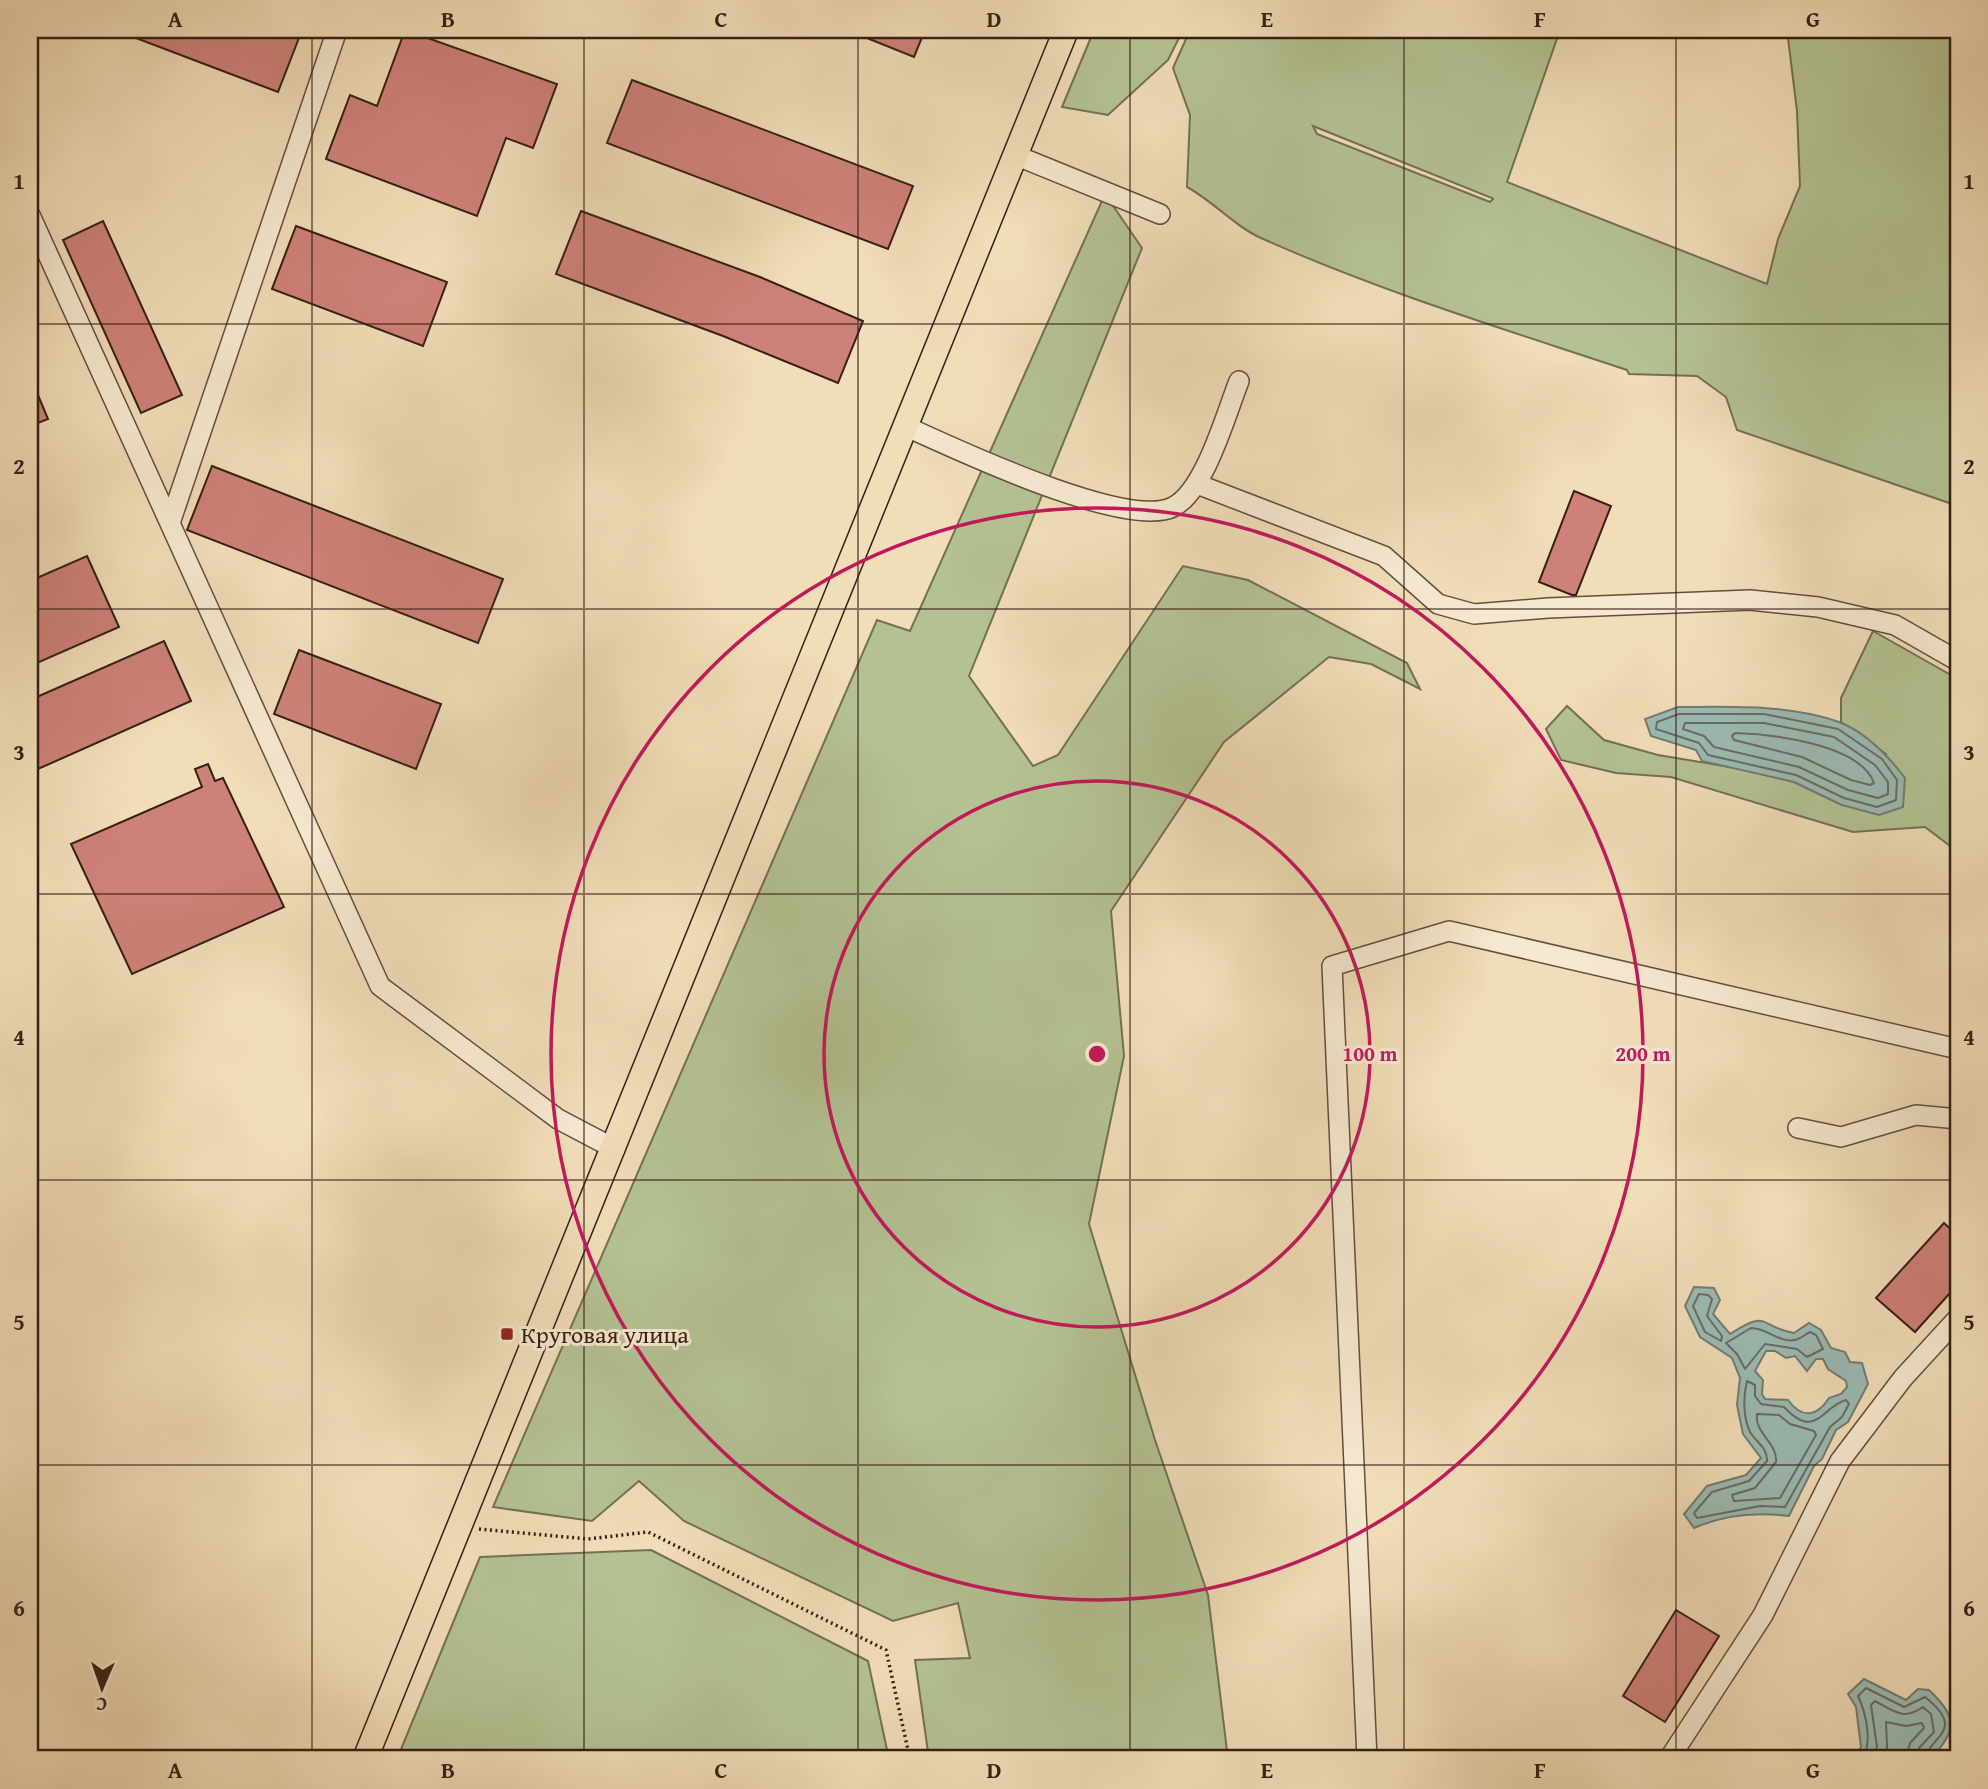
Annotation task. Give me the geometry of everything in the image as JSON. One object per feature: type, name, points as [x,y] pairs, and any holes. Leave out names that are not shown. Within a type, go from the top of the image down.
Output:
[{"type":"main road","points":[[365,1759],[615,1149],[1066,30]]},
{"type":"street","points":[[170,523],[337,30]]},
{"type":"street","points":[[1014,155],[1160,214]]},
{"type":"street","points":[[30,215],[380,986],[558,1119],[615,1149]]},
{"type":"street","points":[[907,427],[1036,484],[1140,511],[1173,507],[1197,484],[1239,382]]},
{"type":"street","points":[[1197,484],[1384,556],[1438,604],[1474,614],[1548,608],[1750,600],[1818,607],[1895,625],[1958,661]]},
{"type":"street","points":[[1367,1759],[1332,966],[1449,931],[1958,1049]]},
{"type":"street","points":[[1798,1128],[1841,1137],[1916,1115],[1958,1119]]},
{"type":"street","points":[[1669,1759],[1763,1615],[1840,1461],[1903,1378],[1958,1318]]},
{"type":"path","points":[[459,1527],[588,1539],[648,1532],[886,1650],[910,1759]]},
{"type":"green space","points":[[1094,30],[1183,30],[1168,60],[1108,115],[1062,107]]},
{"type":"green space","points":[[1190,30],[1560,30],[1507,182],[1767,284],[1778,239],[1800,186],[1797,111],[1787,30],[1958,30],[1958,506],[1737,430],[1726,397],[1697,376],[1629,374],[1627,370],[1396,292],[1251,233],[1187,187],[1190,115],[1173,68]],"holes":[[[1313,126],[1492,198],[1490,202],[1317,134]]]},
{"type":"green space","points":[[1105,194],[1142,248],[969,676],[1033,766],[1058,755],[1183,566],[1248,580],[1407,663],[1420,689],[1371,664],[1329,657],[1224,742],[1111,911],[1124,1056],[1089,1224],[1155,1440],[1208,1595],[1228,1759],[929,1759],[915,1660],[970,1658],[958,1603],[893,1621],[684,1521],[639,1481],[592,1521],[493,1507],[877,620],[910,631]]},
{"type":"green space","points":[[1873,631],[1958,679],[1958,852],[1925,827],[1853,832],[1671,777],[1616,773],[1561,760],[1546,729],[1567,706],[1604,740],[1658,755],[1748,770],[1794,782],[1842,805],[1886,754],[1841,722],[1841,698]]},
{"type":"green space","points":[[651,1550],[868,1661],[889,1759],[397,1759],[480,1557]]},
{"type":"water","points":[[1678,707],[1780,709],[1820,716],[1849,726],[1876,746],[1905,778],[1903,807],[1879,815],[1842,805],[1794,782],[1702,761],[1696,750],[1651,736],[1645,719]]},
{"type":"water","points":[[1694,1287],[1714,1288],[1720,1300],[1713,1314],[1730,1334],[1758,1321],[1794,1333],[1809,1323],[1821,1330],[1831,1348],[1845,1352],[1850,1362],[1862,1363],[1868,1384],[1848,1422],[1836,1430],[1822,1459],[1814,1466],[1789,1516],[1740,1516],[1694,1528],[1684,1514],[1707,1486],[1746,1475],[1761,1458],[1743,1434],[1737,1405],[1740,1378],[1732,1358],[1700,1337],[1685,1306]],"holes":[[[1766,1351],[1775,1351],[1786,1358],[1795,1356],[1807,1371],[1816,1359],[1823,1359],[1828,1369],[1846,1381],[1847,1387],[1841,1394],[1829,1398],[1819,1409],[1809,1413],[1799,1410],[1788,1400],[1765,1399],[1762,1394],[1763,1380],[1755,1371]]]},
{"type":"water","points":[[1864,1679],[1906,1700],[1918,1689],[1929,1690],[1939,1700],[1949,1716],[1950,1732],[1930,1759],[1854,1759],[1861,1747],[1856,1707],[1848,1694]]},
{"type":"building","points":[[115,30],[302,30],[278,92]]},
{"type":"building","points":[[405,30],[557,84],[533,148],[506,138],[477,216],[326,159],[350,95],[377,106]]},
{"type":"building","points":[[847,30],[925,30],[914,57]]},
{"type":"building","points":[[632,80],[913,186],[888,249],[607,143]]},
{"type":"building","points":[[581,211],[760,277],[863,321],[838,383],[723,336],[556,274]]},
{"type":"building","points":[[103,221],[182,395],[141,413],[63,240]]},
{"type":"building","points":[[296,226],[447,282],[423,346],[272,289]]},
{"type":"building","points":[[30,376],[48,419],[30,426]]},
{"type":"building","points":[[212,466],[503,579],[478,643],[187,530]]},
{"type":"building","points":[[1574,491],[1611,506],[1576,595],[1572,595],[1539,582]]},
{"type":"building","points":[[87,556],[119,627],[30,666],[30,581]]},
{"type":"building","points":[[164,641],[191,701],[38,769],[30,749],[30,700]]},
{"type":"building","points":[[299,650],[441,704],[416,769],[274,714]]},
{"type":"building","points":[[208,764],[215,781],[223,778],[284,907],[132,974],[71,844],[202,787],[195,769]]},
{"type":"building","points":[[1944,1223],[1958,1236],[1958,1284],[1915,1332],[1876,1298]]},
{"type":"building","points":[[1676,1610],[1719,1636],[1665,1722],[1623,1696]]},
{"type":"place","name":"Круговая улица","points":[[507,1334]]}]
